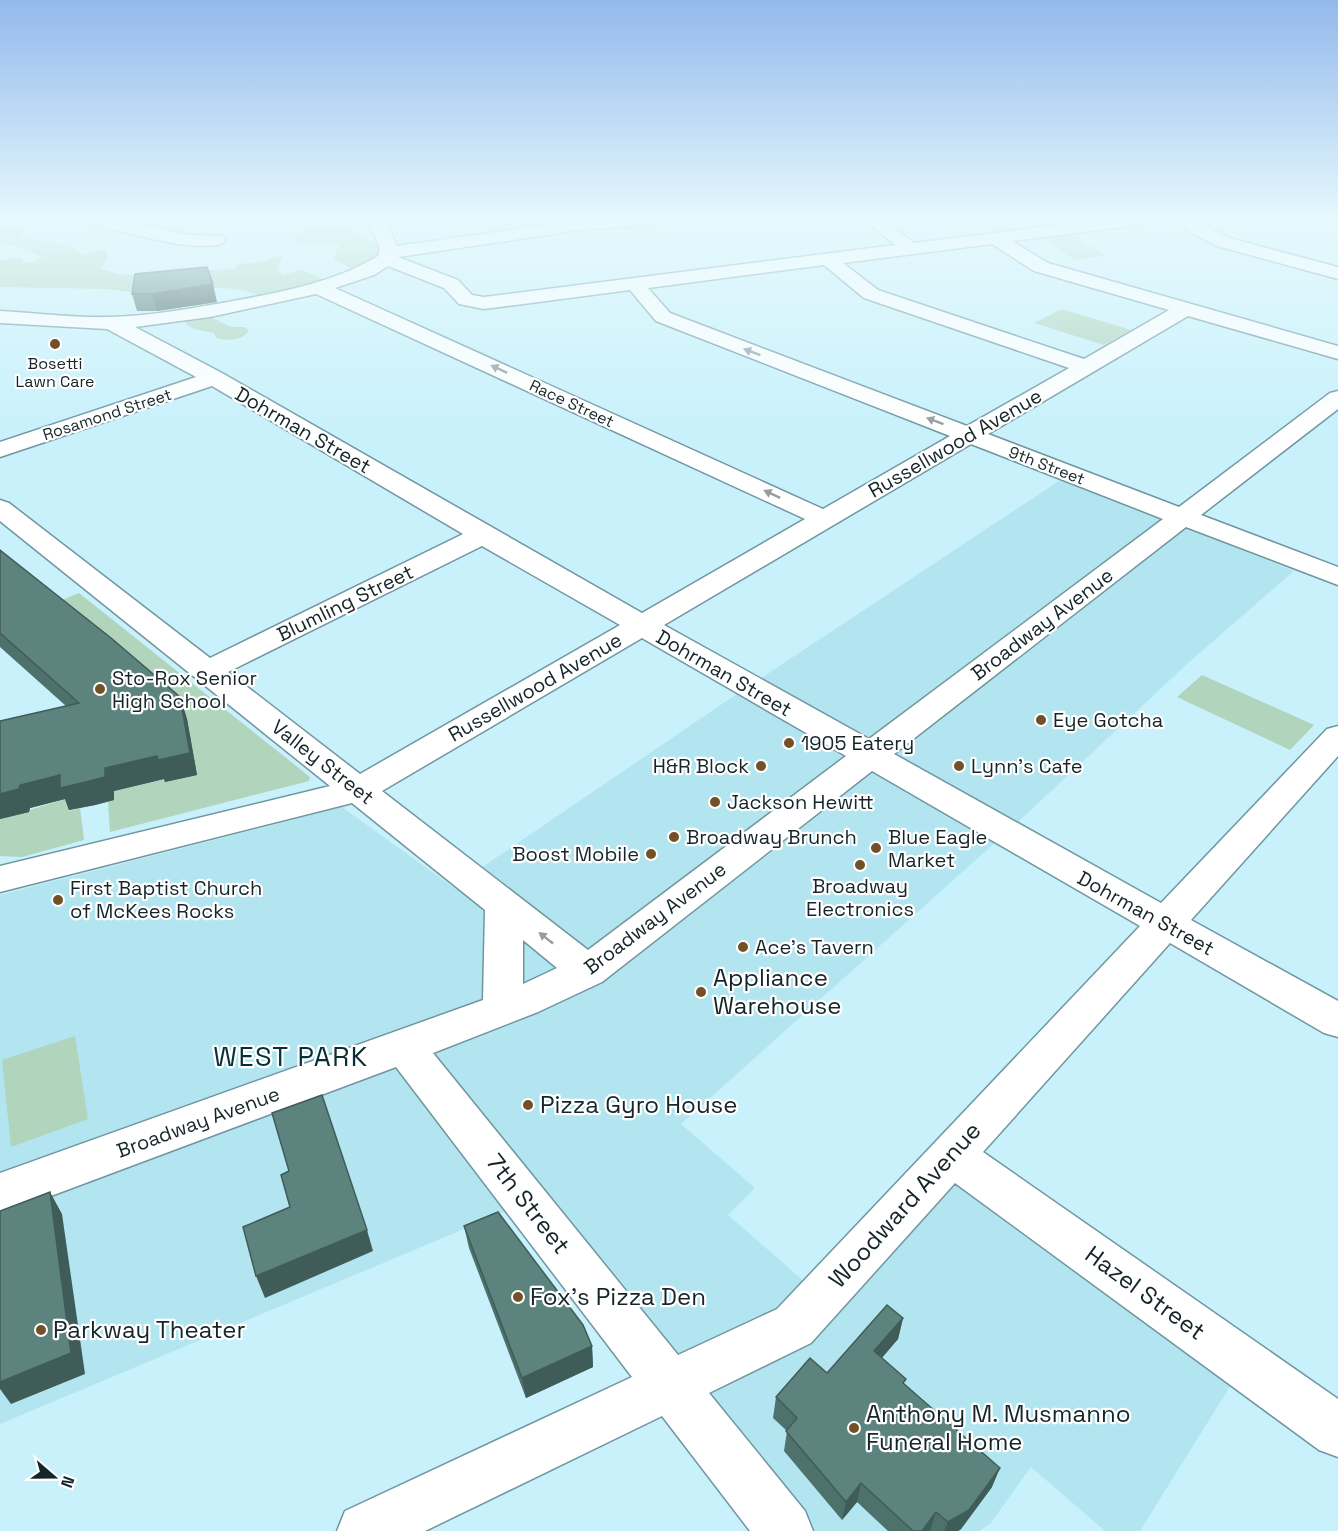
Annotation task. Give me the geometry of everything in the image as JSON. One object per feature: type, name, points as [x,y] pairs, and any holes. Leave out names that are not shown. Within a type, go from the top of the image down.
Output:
[{"type":"street","points":[[0,317],[111,323],[221,308],[307,290]]},
{"type":"street","name":"Race Street","points":[[324,290],[825,519]]},
{"type":"street","points":[[457,290],[466,300],[473,303],[580,290]]},
{"type":"street","name":"9th Street","points":[[640,290],[663,317],[1338,577]]},
{"type":"street","points":[[867,290],[871,294],[1086,367]]},
{"type":"street","points":[[1122,290],[1338,353]]},
{"type":"street","name":"Russellwood Avenue","points":[[0,879],[358,790],[1186,309]]},
{"type":"street","name":"Dohrman Street","points":[[111,323],[214,378],[641,626],[1338,1021]]},
{"type":"street","name":"Rosamond Street","points":[[0,450],[214,378]]},
{"type":"street","name":"Broadway Avenue","points":[[0,1194],[404,1047],[503,1009],[588,971],[1338,398]]},
{"type":"street","name":"Valley Street","points":[[0,508],[588,971]]},
{"type":"street","name":"Blumling Street","points":[[207,671],[483,535]]},
{"type":"street","name":"Woodward Avenue","points":[[365,1531],[794,1326],[1164,922],[1334,746]]},
{"type":"street","points":[[503,1009],[504,905]]},
{"type":"street","name":"7th Street","points":[[404,1047],[785,1531]]},
{"type":"street","name":"Hazel Street","points":[[951,1154],[1338,1431]]},
{"type":"shaded area","points":[[1062,479],[1294,571],[1187,664],[1017,823],[681,1124],[755,1188],[728,1215],[821,1296],[951,1154],[1244,1364],[1140,1531],[1105,1531],[1031,1467],[990,1524],[979,1531],[785,1531],[526,1203],[0,1424],[0,895],[342,807],[453,887],[722,704]]},
{"type":"green space","points":[[241,290],[297,290],[263,298]]},
{"type":"green space","points":[[1062,309],[1131,330],[1104,345],[1034,323]]},
{"type":"green space","points":[[207,315],[231,327],[245,327],[249,331],[238,338],[225,340],[216,338],[214,333],[194,329],[186,324],[185,320],[189,318]]},
{"type":"green space","points":[[79,593],[310,777],[309,781],[110,832],[108,802],[114,800],[114,791],[165,779],[166,782],[197,775],[50,605]]},
{"type":"green space","points":[[1202,675],[1314,725],[1290,750],[1177,697]]},
{"type":"green space","points":[[69,798],[69,811],[80,808],[84,840],[22,857],[0,856],[0,819]]},
{"type":"green space","points":[[75,1036],[88,1119],[11,1147],[2,1060]]},
{"type":"building","points":[[133,290],[174,290],[152,294],[132,294]]},
{"type":"building","name":"Sto-Rox Senior High School","points":[[0,550],[111,638],[180,697],[190,753],[158,760],[157,756],[105,768],[105,777],[60,788],[60,775],[20,785],[19,789],[0,794],[0,721],[79,703],[0,633]]},
{"type":"building","points":[[322,1095],[367,1230],[256,1276],[243,1227],[290,1207],[281,1175],[289,1171],[272,1113]]},
{"type":"building","name":"Parkway Theater","points":[[50,1192],[71,1353],[0,1382],[0,1211]]},
{"type":"building","name":"Fox's Pizza Den","points":[[498,1212],[583,1325],[592,1346],[522,1378],[464,1226]]},
{"type":"building","name":"Anthony M. Musmanno Funeral Home","points":[[887,1305],[903,1318],[874,1351],[906,1379],[903,1383],[1000,1468],[969,1510],[948,1522],[936,1512],[922,1531],[913,1531],[861,1483],[846,1502],[786,1431],[797,1418],[776,1397],[810,1358],[827,1373]]},
{"type":"place","name":"Bosetti Lawn Care","points":[[55,344]]},
{"type":"place","name":"Sto-Rox Senior High School","points":[[100,689]]},
{"type":"place","name":"Eye Gotcha","points":[[1041,720]]},
{"type":"place","name":"1905 Eatery","points":[[789,743]]},
{"type":"place","name":"H&R Block","points":[[761,766]]},
{"type":"place","name":"Lynn's Cafe","points":[[959,766]]},
{"type":"place","name":"Jackson Hewitt","points":[[715,802]]},
{"type":"place","name":"Broadway Brunch","points":[[674,837]]},
{"type":"place","name":"Blue Eagle Market","points":[[876,848]]},
{"type":"place","name":"Boost Mobile","points":[[651,854]]},
{"type":"place","name":"Broadway Electronics","points":[[860,865]]},
{"type":"place","name":"First Baptist Church of McKees Rocks","points":[[58,900]]},
{"type":"place","name":"Ace's Tavern","points":[[743,947]]},
{"type":"place","name":"Appliance Warehouse","points":[[701,992]]},
{"type":"place","name":"Pizza Gyro House","points":[[528,1105]]},
{"type":"place","name":"Fox's Pizza Den","points":[[518,1297]]},
{"type":"place","name":"Parkway Theater","points":[[41,1330]]},
{"type":"place","name":"Anthony M. Musmanno Funeral Home","points":[[854,1428]]},
{"type":"district","name":"WEST PARK","points":[[291,1057]]}]
